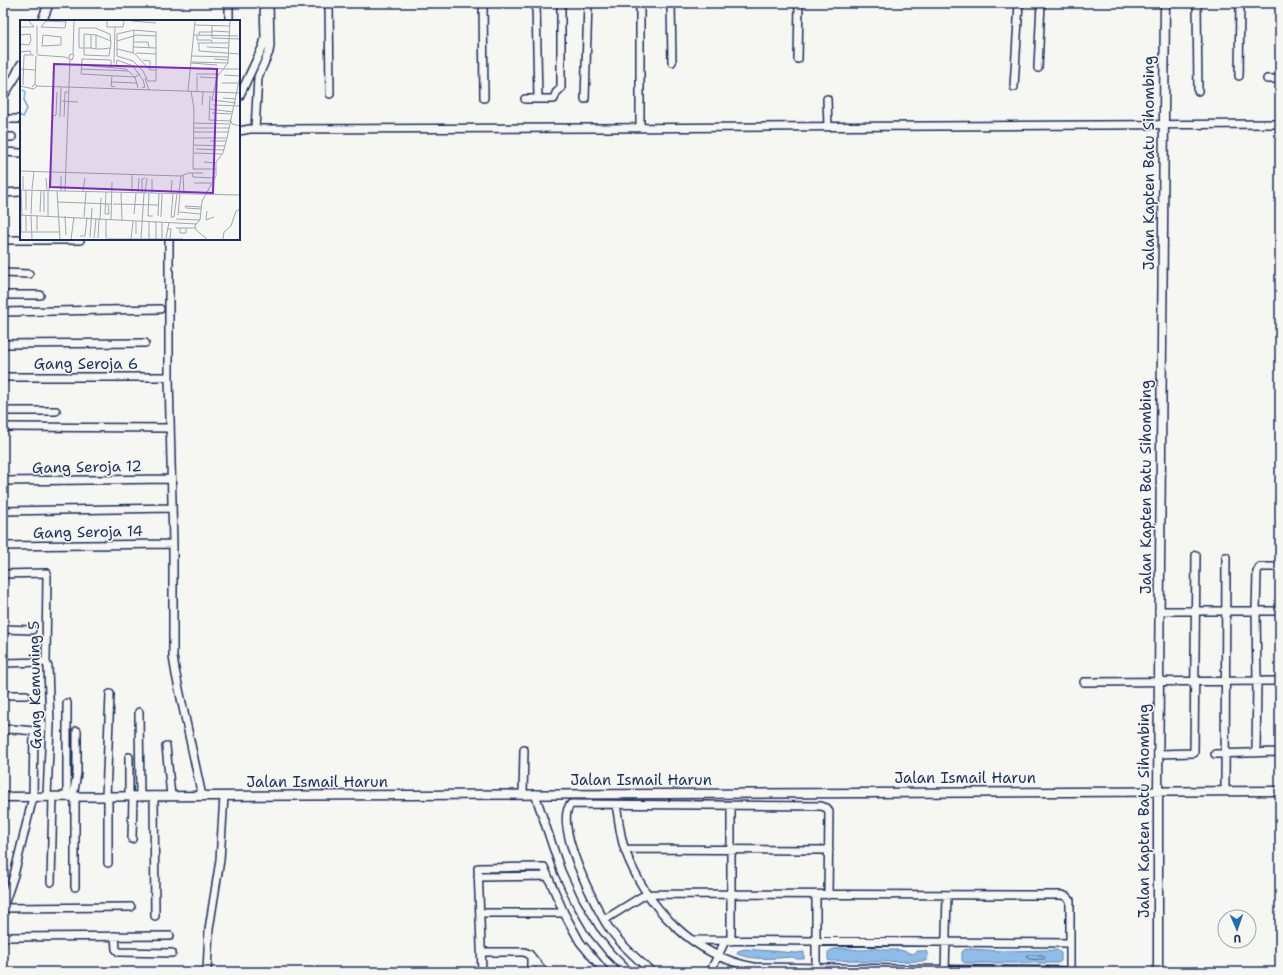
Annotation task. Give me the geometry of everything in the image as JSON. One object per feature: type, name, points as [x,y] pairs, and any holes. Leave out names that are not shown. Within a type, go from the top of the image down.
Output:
[{"type":"street","points":[[42,20],[49,3]]},
{"type":"street","points":[[229,3],[229,20]]},
{"type":"street","points":[[240,95],[263,46],[265,38],[264,3]]},
{"type":"street","points":[[255,129],[258,77],[269,52],[270,45],[270,3]]},
{"type":"street","points":[[329,3],[330,94]]},
{"type":"street","points":[[483,3],[484,98]]},
{"type":"street","points":[[536,3],[538,99]]},
{"type":"street","points":[[525,99],[554,99],[556,93],[561,88],[561,3]]},
{"type":"street","points":[[585,99],[588,3]]},
{"type":"street","points":[[640,3],[640,128]]},
{"type":"street","points":[[671,3],[672,62]]},
{"type":"street","points":[[798,58],[799,3]]},
{"type":"street","points":[[1014,87],[1019,3]]},
{"type":"street","points":[[1038,68],[1041,3]]},
{"type":"street","name":"Jalan Kapten Batu Sihombing","points":[[1158,972],[1159,611],[1165,3]]},
{"type":"street","points":[[1197,3],[1198,91]]},
{"type":"street","points":[[1239,76],[1240,3]]},
{"type":"street","points":[[3,96],[18,77]]},
{"type":"street","points":[[1267,79],[1280,79]]},
{"type":"street","points":[[828,99],[828,127]]},
{"type":"street","points":[[3,119],[20,119]]},
{"type":"street","points":[[240,131],[255,129],[1280,124]]},
{"type":"street","points":[[3,137],[12,138]]},
{"type":"street","points":[[3,152],[20,153]]},
{"type":"street","points":[[3,193],[20,192]]},
{"type":"street","points":[[3,240],[80,240]]},
{"type":"street","points":[[169,240],[169,377],[173,544],[173,657],[202,796]]},
{"type":"street","points":[[3,273],[30,274]]},
{"type":"street","points":[[3,294],[40,295]]},
{"type":"street","points":[[3,312],[160,309]]},
{"type":"street","points":[[3,344],[145,343]]},
{"type":"street","name":"Gang Seroja 6","points":[[3,377],[169,377]]},
{"type":"street","points":[[3,411],[56,410]]},
{"type":"street","points":[[3,427],[170,428]]},
{"type":"street","name":"Gang Seroja 12","points":[[3,481],[172,479]]},
{"type":"street","points":[[3,512],[172,508]]},
{"type":"street","name":"Gang Seroja 14","points":[[3,546],[173,544]]},
{"type":"street","points":[[1158,754],[1194,753],[1196,555]]},
{"type":"street","points":[[1224,791],[1226,557]]},
{"type":"street","points":[[1256,753],[1258,681],[1256,611],[1258,570],[1260,568],[1280,567]]},
{"type":"street","name":"Gang Kemuning 5","points":[[3,574],[47,573],[46,662],[48,667],[50,725],[51,882]]},
{"type":"street","points":[[1159,611],[1280,611]]},
{"type":"street","points":[[3,630],[32,630]]},
{"type":"street","points":[[3,663],[46,662]]},
{"type":"street","points":[[1084,682],[1280,681]]},
{"type":"street","points":[[108,863],[107,797],[110,694]]},
{"type":"street","points":[[3,696],[26,695]]},
{"type":"street","points":[[67,703],[75,887]]},
{"type":"street","points":[[132,839],[139,712]]},
{"type":"street","points":[[3,730],[13,729],[34,731],[33,797],[14,875],[3,908],[130,907]]},
{"type":"street","points":[[72,797],[76,773],[77,731]]},
{"type":"street","points":[[166,746],[171,796]]},
{"type":"street","points":[[523,795],[524,750]]},
{"type":"street","points":[[1215,754],[1280,752]]},
{"type":"street","points":[[129,757],[134,796]]},
{"type":"street","name":"Jalan Ismail Harun","points":[[3,797],[1280,791]]},
{"type":"street","points":[[535,794],[562,870],[575,901],[593,932],[628,972]]},
{"type":"street","points":[[154,796],[156,916]]},
{"type":"street","points":[[207,972],[209,929],[220,860],[224,796]]},
{"type":"street","points":[[652,972],[637,959],[610,930],[594,904],[579,872],[570,839],[566,817],[568,808],[571,804],[821,806],[827,808],[829,812],[828,895]]},
{"type":"street","points":[[604,920],[646,894],[1062,895],[1070,900],[1070,972],[798,970],[746,966],[718,956],[691,940],[673,925],[646,894],[624,849],[616,805]]},
{"type":"street","points":[[710,972],[728,941],[731,894],[731,806]]},
{"type":"street","points":[[624,849],[829,850]]},
{"type":"street","points":[[482,972],[478,868],[544,867],[564,913],[580,942],[605,972]]},
{"type":"street","points":[[816,895],[816,970]]},
{"type":"street","points":[[945,971],[947,895]]},
{"type":"street","points":[[480,913],[564,913]]},
{"type":"street","points":[[115,936],[116,949],[119,952],[172,953]]},
{"type":"street","points":[[3,937],[170,936]]},
{"type":"street","points":[[691,940],[1070,943]]},
{"type":"street","points":[[482,952],[524,952],[531,956],[544,972]]},
{"type":"street","points":[[531,956],[531,972]]},
{"type":"water","points":[[845,948],[866,950],[872,948],[900,950],[913,954],[918,951],[926,951],[928,955],[927,961],[863,962],[855,960],[828,960],[828,952],[832,950]]},
{"type":"water","points":[[745,949],[796,953],[804,952],[804,959],[797,959],[793,957],[751,958],[737,954],[738,951]]},
{"type":"water","points":[[964,950],[1002,951],[1057,950],[1061,953],[1061,961],[1058,963],[965,963],[962,961],[962,952]]}]
